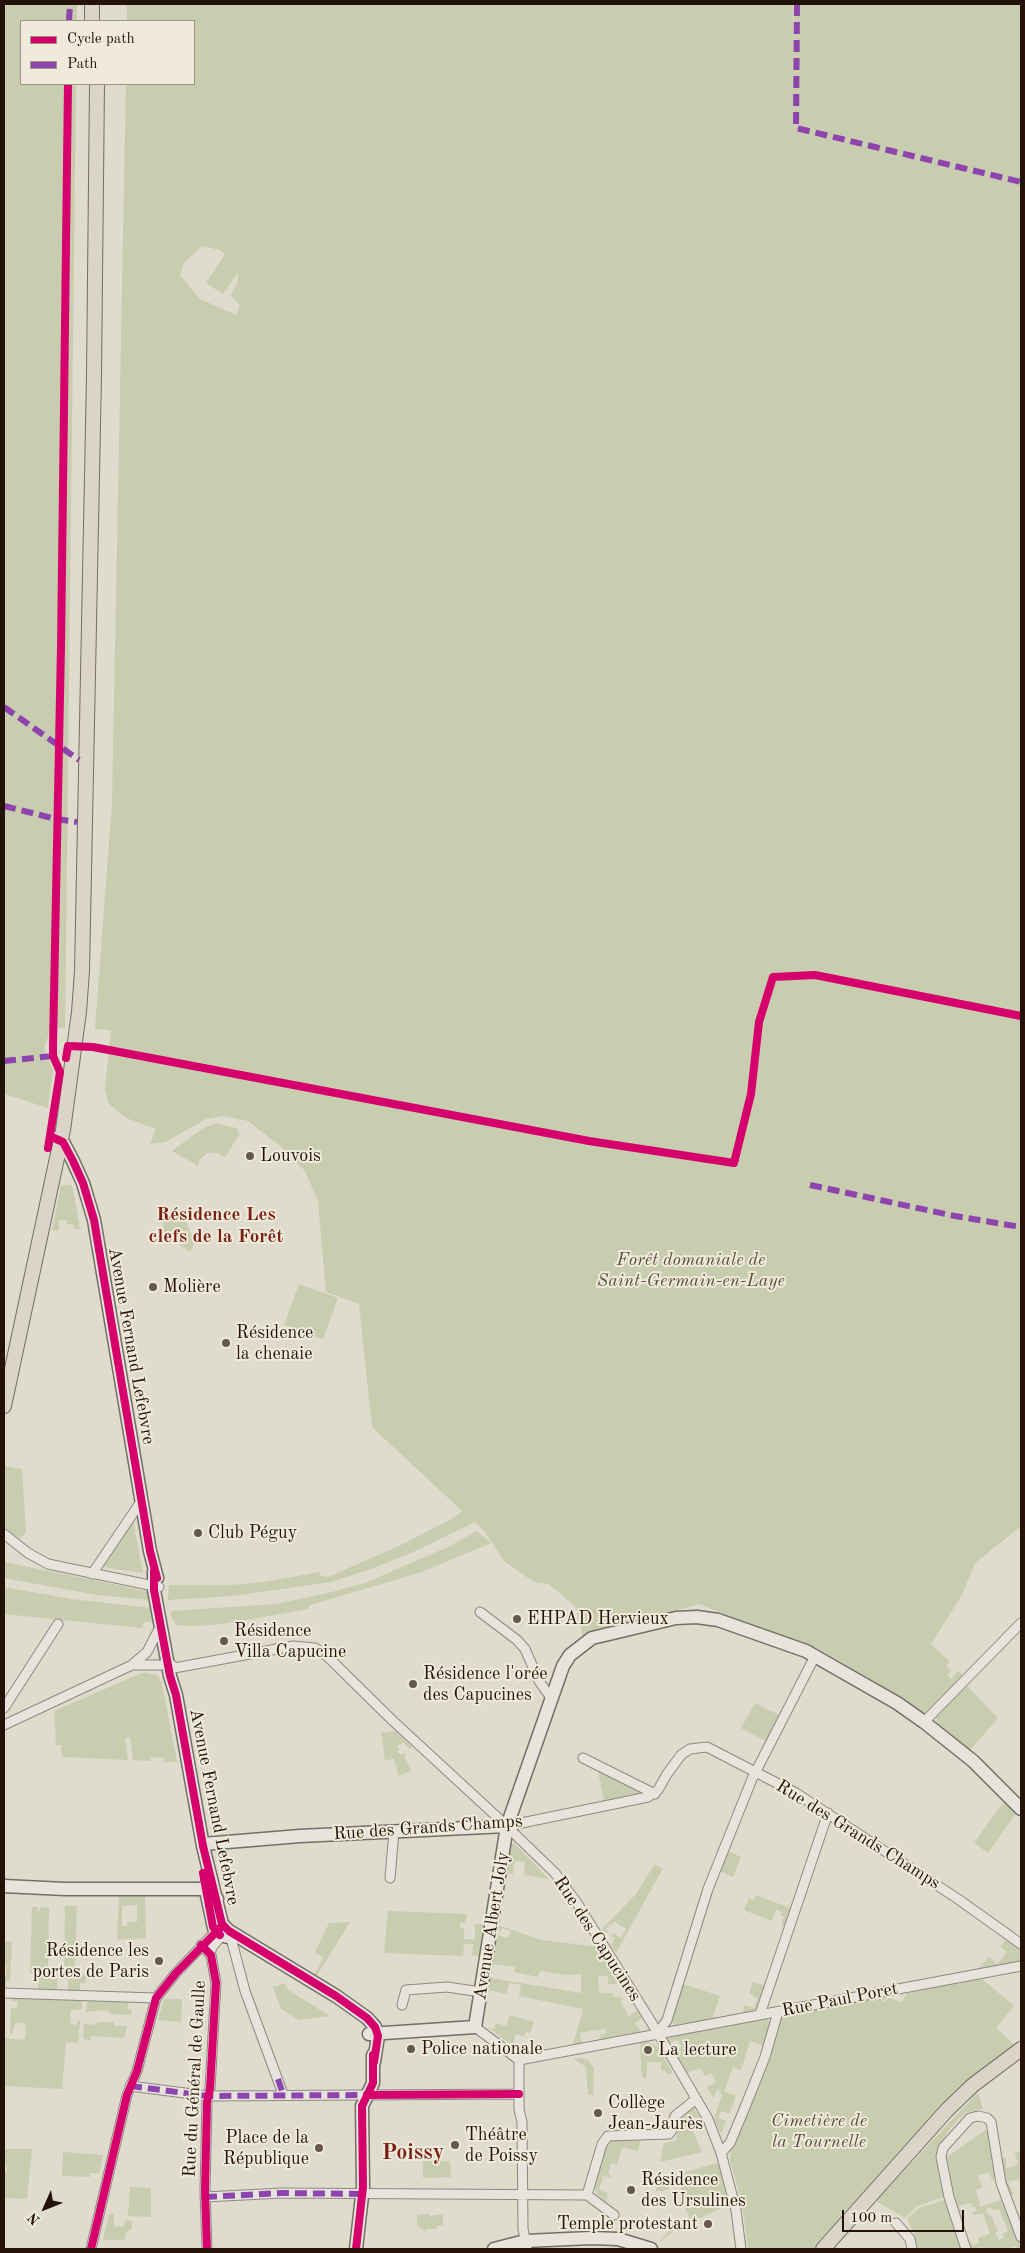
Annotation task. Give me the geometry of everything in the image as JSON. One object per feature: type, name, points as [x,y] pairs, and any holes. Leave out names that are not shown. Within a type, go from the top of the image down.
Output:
[{"type":"main road","points":[[92,4],[92,20]]},
{"type":"main road","points":[[98,4],[98,20]]},
{"type":"main road","points":[[4,1370],[58,1144],[69,1037],[75,936],[90,85]]},
{"type":"main road","points":[[4,1406],[73,1066],[82,971],[94,376],[97,85]]},
{"type":"main road","points":[[823,2249],[953,2104],[973,2085],[1021,2048]]},
{"type":"street","name":"Avenue Fernand Lefebvre","points":[[58,1144],[70,1154],[84,1183],[94,1220],[203,1845],[201,1863],[225,1932]]},
{"type":"street","points":[[92,1574],[142,1500]]},
{"type":"street","points":[[4,1534],[28,1553],[48,1564],[157,1586]]},
{"type":"street","name":"Avenue Fernand Lefebvre","points":[[157,1586],[160,1624],[172,1667]]},
{"type":"street","points":[[480,1612],[517,1640],[525,1649],[539,1681],[551,1698]]},
{"type":"street","name":"Avenue Albert Joly","points":[[475,2027],[506,1826],[563,1666],[570,1654],[581,1644],[592,1638],[676,1618],[698,1617],[718,1620],[806,1651],[897,1703],[924,1722],[973,1761],[1021,1809]]},
{"type":"street","points":[[4,1708],[58,1624]]},
{"type":"street","points":[[4,1725],[132,1665],[150,1648],[157,1636],[160,1624]]},
{"type":"street","points":[[924,1722],[1021,1625]]},
{"type":"street","name":"Rue des Capucines","points":[[132,1665],[172,1667],[293,1646],[315,1648],[328,1657],[392,1720],[506,1826],[560,1881],[577,1903],[658,2033],[708,2119],[736,2210],[741,2249]]},
{"type":"street","points":[[658,2033],[667,2020],[708,1888],[755,1773],[815,1656]]},
{"type":"street","name":"Rue des Grands Champs","points":[[203,1845],[300,1836],[506,1826],[648,1797],[654,1794],[681,1755],[690,1749],[707,1747],[755,1773],[796,1792],[958,1899],[1021,1944]]},
{"type":"street","points":[[583,1758],[654,1794]]},
{"type":"street","points":[[760,2014],[828,1813]]},
{"type":"street","points":[[390,1878],[394,1831]]},
{"type":"street","name":"Avenue Fernand Lefebvre","points":[[208,1883],[217,1899],[225,1932]]},
{"type":"street","points":[[4,1886],[65,1889],[208,1883]]},
{"type":"street","points":[[225,1932],[245,1940],[356,2009],[370,2020],[373,2034],[374,2083],[362,2106],[361,2197],[356,2249]]},
{"type":"street","points":[[91,2249],[130,2086],[138,2070],[156,1998],[201,1946],[225,1932]]},
{"type":"street","points":[[201,1946],[210,1954],[212,1948],[225,1932]]},
{"type":"street","points":[[225,1932],[283,2094]]},
{"type":"street","name":"Rue du Général de Gaulle","points":[[207,2249],[205,2197],[208,2096],[210,2089],[216,1983],[210,1954]]},
{"type":"street","name":"Rue Paul Poret","points":[[519,2060],[1021,1966]]},
{"type":"street","points":[[402,2005],[406,1990],[447,1987],[481,1992]]},
{"type":"street","points":[[4,1993],[156,1998]]},
{"type":"street","points":[[720,2153],[730,2143],[743,2112],[765,2057],[778,2012]]},
{"type":"street","points":[[373,2034],[475,2027],[519,2060],[519,2108],[522,2118],[522,2194],[526,2245]]},
{"type":"street","points":[[130,2086],[208,2096],[283,2094],[519,2094]]},
{"type":"street","points":[[587,2195],[602,2144],[608,2136],[669,2134],[672,2130],[675,2116],[696,2099]]},
{"type":"street","points":[[966,2249],[949,2196],[941,2157],[943,2148],[970,2118],[987,2118],[991,2122],[1001,2183],[1021,2237]]},
{"type":"street","points":[[205,2197],[282,2193],[361,2197],[522,2194],[587,2195],[614,2215]]},
{"type":"street","points":[[896,2223],[910,2239],[912,2249]]},
{"type":"street","points":[[494,2249],[591,2238],[618,2239],[651,2249]]},
{"type":"green space","points":[[4,4],[77,4],[77,20],[20,20],[20,85],[76,85],[65,1028],[51,1028],[44,1048],[53,1071],[48,1108],[5,1094],[4,1105]]},
{"type":"green space","name":"Forêt domaniale de Saint-Germain-en-Laye","points":[[127,4],[793,4],[793,45],[794,4],[1021,4],[1021,1526],[975,1563],[962,1595],[931,1644],[950,1662],[946,1666],[951,1671],[947,1675],[951,1679],[958,1671],[963,1675],[926,1712],[921,1712],[816,1647],[803,1646],[699,1604],[583,1636],[576,1607],[549,1584],[534,1582],[504,1561],[485,1532],[475,1522],[413,1552],[371,1569],[331,1582],[232,1596],[168,1600],[169,1585],[231,1585],[263,1582],[320,1572],[319,1575],[328,1577],[399,1546],[452,1519],[462,1511],[372,1427],[359,1304],[326,1292],[318,1201],[305,1171],[280,1146],[248,1121],[223,1116],[206,1119],[165,1142],[150,1144],[156,1129],[126,1118],[108,1103],[105,1088],[111,1030],[95,1029],[112,803],[126,85],[195,85],[195,20],[127,20]],"holes":[[[202,246],[220,250],[225,254],[206,283],[223,294],[238,272],[238,281],[231,295],[240,306],[236,315],[200,299],[180,275],[183,264]]]},
{"type":"green space","points":[[216,1123],[236,1128],[240,1134],[225,1157],[217,1153],[207,1153],[200,1159],[198,1166],[172,1151],[202,1129]]},
{"type":"green space","points":[[61,1185],[72,1185],[80,1229],[74,1229],[73,1224],[67,1224],[67,1220],[59,1220],[59,1230],[52,1231]]},
{"type":"green space","points":[[171,1214],[183,1215],[195,1243],[190,1252],[164,1234],[163,1222]]},
{"type":"green space","points":[[299,1284],[338,1298],[323,1339],[284,1325]]},
{"type":"green space","points":[[4,1466],[22,1469],[26,1533],[19,1538],[4,1527]]},
{"type":"green space","points":[[131,1521],[133,1521],[143,1573],[102,1567]]},
{"type":"green space","points":[[477,1531],[491,1543],[422,1572],[310,1605],[308,1609],[223,1624],[197,1626],[176,1625],[171,1616],[170,1611],[276,1604],[365,1583],[448,1547]]},
{"type":"green space","points":[[4,1562],[146,1591],[150,1600],[97,1595],[4,1578]]},
{"type":"green space","points":[[4,1587],[71,1599],[151,1608],[153,1622],[144,1622],[142,1628],[4,1614]]},
{"type":"green space","points":[[142,1673],[158,1676],[162,1684],[177,1762],[164,1762],[164,1758],[151,1757],[150,1761],[133,1760],[130,1737],[125,1738],[128,1760],[62,1757],[61,1745],[56,1745],[54,1711]]},
{"type":"green space","points":[[966,1685],[998,1718],[970,1750],[937,1723],[936,1716]]},
{"type":"green space","points":[[755,1703],[779,1715],[766,1741],[741,1728]]},
{"type":"green space","points":[[395,1731],[412,1747],[410,1749],[403,1742],[397,1746],[399,1749],[397,1751],[401,1755],[407,1754],[404,1756],[411,1771],[398,1776],[394,1759],[385,1760],[381,1733]]},
{"type":"green space","points":[[598,1771],[642,1788],[640,1794],[604,1801]]},
{"type":"green space","points":[[1004,1801],[1016,1813],[988,1853],[974,1843]]},
{"type":"green space","points":[[514,1843],[549,1879],[524,1875],[525,1862],[515,1861],[513,1874],[506,1873],[511,1844]]},
{"type":"green space","points":[[728,1851],[741,1857],[733,1877],[720,1871]]},
{"type":"green space","points":[[654,1865],[663,1868],[616,1953],[611,1945],[615,1938],[612,1936],[608,1941],[613,1933],[621,1938],[626,1929],[614,1921],[606,1929],[608,1931],[605,1935],[601,1930],[636,1894]]},
{"type":"green space","points":[[756,1895],[792,1909],[785,1927],[781,1925],[784,1917],[781,1915],[782,1912],[776,1909],[772,1921],[744,1910],[749,1898],[754,1900]]},
{"type":"green space","points":[[119,1896],[145,1896],[146,1938],[117,1940]],"holes":[[[137,1905],[137,1922],[128,1922],[127,1926],[122,1926],[122,1906]]]},
{"type":"green space","points":[[65,1906],[77,1906],[75,1974],[86,1975],[86,1983],[80,1983],[80,1991],[68,1990],[68,1979],[59,1978],[59,1974],[64,1977]]},
{"type":"green space","points":[[32,1907],[38,1907],[38,1911],[40,1911],[40,1907],[49,1908],[48,1974],[57,1974],[57,1990],[38,1989],[38,1974],[30,1973]]},
{"type":"green space","points":[[388,1911],[467,1914],[465,1923],[460,1923],[460,1928],[464,1928],[464,1939],[475,1940],[475,1924],[484,1924],[479,1956],[472,1956],[473,1944],[464,1944],[463,1956],[384,1953]]},
{"type":"green space","points":[[350,1922],[316,1977],[314,1975],[324,1958],[315,1952],[329,1923]]},
{"type":"green space","points":[[498,1925],[541,1940],[599,1947],[621,1984],[608,1984],[608,1976],[598,1976],[599,1993],[613,1993],[613,1997],[624,1998],[620,2001],[629,2016],[637,2011],[642,2018],[635,2023],[641,2032],[601,2039],[600,2035],[606,2033],[606,2029],[590,2031],[580,2033],[582,2043],[573,2045],[583,2009],[519,1996],[521,1985],[509,1983],[507,1994],[488,1990],[490,1978],[581,1993],[581,1974],[567,1975],[540,1971],[538,1977],[514,1972],[515,1967],[492,1964],[497,1935],[508,1938],[511,1931],[502,1928],[501,1931],[497,1930]]},
{"type":"green space","points":[[1008,1938],[1021,1947],[1021,1962],[977,1970],[989,1957],[997,1964],[1007,1952],[1000,1946]]},
{"type":"green space","points":[[4,1941],[12,1942],[10,1981],[6,1981],[5,1988],[4,1976],[6,1976],[7,1967],[4,1966]]},
{"type":"green space","name":"Cimetière de la Tournelle","points":[[982,1979],[1014,2006],[996,2028],[1016,2046],[817,2249],[748,2249],[742,2202],[730,2161],[731,2149],[765,2064],[779,2020],[783,2016],[888,1996],[882,2001],[884,2002],[889,1998],[902,2002],[907,1993]]},
{"type":"green space","points":[[753,1982],[766,1986],[758,2009],[742,2014],[745,2005],[754,2008],[758,1999],[749,1993]]},
{"type":"green space","points":[[285,1983],[288,1990],[330,2016],[299,2020],[281,2009],[273,1987]]},
{"type":"green space","points":[[683,1984],[720,1996],[712,2019],[675,2026],[671,2021]]},
{"type":"green space","points":[[12,1998],[82,2001],[82,2009],[71,2010],[70,2024],[77,2025],[77,2021],[80,2021],[78,2043],[66,2042],[62,2089],[4,2086],[4,2038],[24,2040],[26,2035],[25,2023],[15,2023],[12,2034],[10,2034],[11,2008],[17,2008],[18,2001],[12,2001]]},
{"type":"green space","points":[[164,1999],[182,1999],[181,2022],[158,2020]]},
{"type":"green space","points":[[87,2001],[129,2002],[127,2009],[132,2010],[131,2015],[110,2014],[110,2012],[102,2010],[86,2012]]},
{"type":"green space","points":[[510,2015],[534,2022],[530,2033],[526,2032],[524,2037],[516,2034],[513,2043],[525,2047],[523,2054],[488,2027],[494,2029],[496,2023],[506,2026]]},
{"type":"green space","points":[[767,2019],[772,2025],[766,2047],[750,2041],[741,2070],[733,2067],[724,2091],[736,2096],[729,2114],[721,2111],[718,2118],[726,2121],[721,2134],[714,2119],[722,2095],[718,2089],[713,2098],[707,2087],[716,2082],[711,2073],[705,2076],[700,2068],[687,2073],[674,2052],[682,2047],[678,2040],[669,2043],[669,2037]]},
{"type":"green space","points":[[97,2022],[114,2022],[114,2026],[127,2026],[124,2038],[91,2036],[90,2040],[83,2039],[84,2024],[97,2025]]},
{"type":"green space","points":[[649,2042],[658,2047],[673,2073],[666,2074],[666,2071],[661,2071],[661,2062],[647,2062],[646,2080],[642,2076],[640,2043]]},
{"type":"green space","points":[[574,2059],[588,2060],[594,2068],[593,2095],[588,2095],[586,2067]]},
{"type":"green space","points":[[978,2092],[983,2109],[967,2112],[962,2115],[946,2134],[941,2147],[947,2196],[917,2206],[905,2218],[876,2201]]},
{"type":"green space","points":[[694,2108],[700,2118],[692,2117],[694,2129],[692,2129],[702,2152],[660,2162],[664,2143],[676,2141],[677,2131],[681,2130],[681,2124],[678,2124],[679,2117]]},
{"type":"green space","points":[[987,2129],[991,2131],[999,2179],[993,2181],[989,2173],[977,2175],[983,2187],[976,2190],[980,2207],[1004,2199],[1021,2242],[1021,2249],[1018,2249],[1016,2246],[1006,2249],[986,2249],[985,2247],[969,2249],[967,2242],[971,2241],[973,2245],[979,2243],[978,2238],[990,2234],[983,2213],[974,2215],[973,2212],[977,2211],[975,2207],[972,2207],[971,2203],[959,2206],[965,2218],[959,2220],[944,2159]],"holes":[[[992,2207],[993,2211],[999,2209],[1008,2231],[1002,2234],[1004,2238],[999,2240],[995,2233],[998,2232],[991,2215],[989,2216],[986,2209]]]},
{"type":"green space","points":[[612,2139],[641,2139],[638,2151],[622,2147],[617,2165],[611,2163],[608,2173],[613,2178],[603,2176],[599,2190],[608,2193],[606,2202],[597,2194],[594,2186],[607,2144]]},
{"type":"green space","points":[[4,2149],[32,2149],[27,2199],[4,2198],[4,2171],[7,2172],[7,2166],[4,2165]]},
{"type":"green space","points":[[1021,2151],[1021,2184],[1019,2179],[1008,2182],[1014,2194],[1008,2196],[1000,2159],[1006,2158],[1006,2168],[1012,2167],[1018,2164],[1015,2152]]},
{"type":"green space","points":[[63,2152],[103,2155],[99,2173],[90,2173],[90,2177],[62,2176]]},
{"type":"green space","points":[[423,2161],[450,2161],[451,2177],[423,2178]]},
{"type":"green space","points":[[718,2163],[730,2204],[674,2230],[659,2243],[672,2227],[689,2217],[680,2198],[684,2196],[677,2177],[667,2180],[669,2189],[662,2191],[656,2191],[658,2179]]},
{"type":"green space","points":[[130,2187],[151,2188],[151,2217],[128,2216]]},
{"type":"green space","points":[[948,2199],[964,2249],[916,2249],[914,2233],[907,2219],[919,2208]]},
{"type":"green space","points":[[109,2214],[114,2214],[114,2226],[124,2227],[125,2220],[132,2221],[132,2228],[126,2233],[125,2240],[103,2240]]},
{"type":"green space","points":[[429,2214],[430,2216],[443,2214],[443,2226],[437,2226],[437,2229],[426,2229],[425,2231],[417,2226],[417,2215]]},
{"type":"marked path","points":[[69,20],[70,4]]},
{"type":"marked path","points":[[797,4],[796,128],[1021,182]]},
{"type":"marked path","points":[[4,707],[79,760]]},
{"type":"marked path","points":[[4,806],[56,819],[77,822]]},
{"type":"marked path","points":[[4,1061],[53,1056],[53,1051]]},
{"type":"marked path","points":[[810,1185],[955,1216],[1021,1227]]},
{"type":"marked path","points":[[278,2079],[283,2094]]},
{"type":"marked path","points":[[130,2086],[208,2096],[367,2095]]},
{"type":"marked path","points":[[205,2197],[282,2193],[362,2194]]},
{"type":"cycle path","points":[[48,1148],[60,1072],[53,1056],[53,1045],[61,647],[68,85]]},
{"type":"cycle path","points":[[66,1058],[68,1046],[93,1047],[589,1141],[734,1163],[751,1094],[759,1022],[773,977],[815,975],[1021,1016]]},
{"type":"cycle path","points":[[54,1138],[63,1142],[73,1161],[83,1183],[94,1220],[150,1551],[157,1578]]},
{"type":"cycle path","points":[[154,1571],[154,1590],[170,1676],[176,1695],[203,1846],[222,1924],[229,1931],[336,1996],[367,2018],[375,2027],[378,2036],[374,2062]]},
{"type":"cycle path","points":[[203,1873],[213,1927],[220,1935]]},
{"type":"cycle path","points":[[91,2249],[127,2095],[137,2071],[156,1998],[176,1973],[223,1925]]},
{"type":"cycle path","points":[[201,1945],[211,1955],[216,1983],[210,2089],[207,2102],[205,2191],[207,2249]]},
{"type":"cycle path","points":[[356,2249],[363,2187],[362,2106],[373,2083],[373,2055]]},
{"type":"cycle path","points":[[367,2095],[519,2094]]},
{"type":"place","name":"Louvois","points":[[250,1156]]},
{"type":"place","name":"Molière","points":[[153,1287]]},
{"type":"place","name":"Résidence la chenaie","points":[[226,1343]]},
{"type":"place","name":"Club Péguy","points":[[198,1533]]},
{"type":"place","name":"EHPAD Hervieux","points":[[517,1619]]},
{"type":"place","name":"Résidence Villa Capucine","points":[[224,1641]]},
{"type":"place","name":"Résidence l'orée des Capucines","points":[[413,1684]]},
{"type":"place","name":"Résidence les portes de Paris","points":[[159,1961]]},
{"type":"place","name":"Police nationale","points":[[411,2049]]},
{"type":"place","name":"La lecture","points":[[648,2050]]},
{"type":"place","name":"Collège Jean-Jaurès","points":[[598,2113]]},
{"type":"place","name":"Théâtre de Poissy","points":[[455,2145]]},
{"type":"place","name":"Place de la République","points":[[319,2148]]},
{"type":"place","name":"Résidence des Ursulines","points":[[631,2190]]},
{"type":"place","name":"Temple protestant","points":[[708,2224]]},
{"type":"district","name":"Résidence Les clefs de la Forêt","points":[[216,1226]]},
{"type":"district","name":"Poissy","points":[[413,2153]]}]
